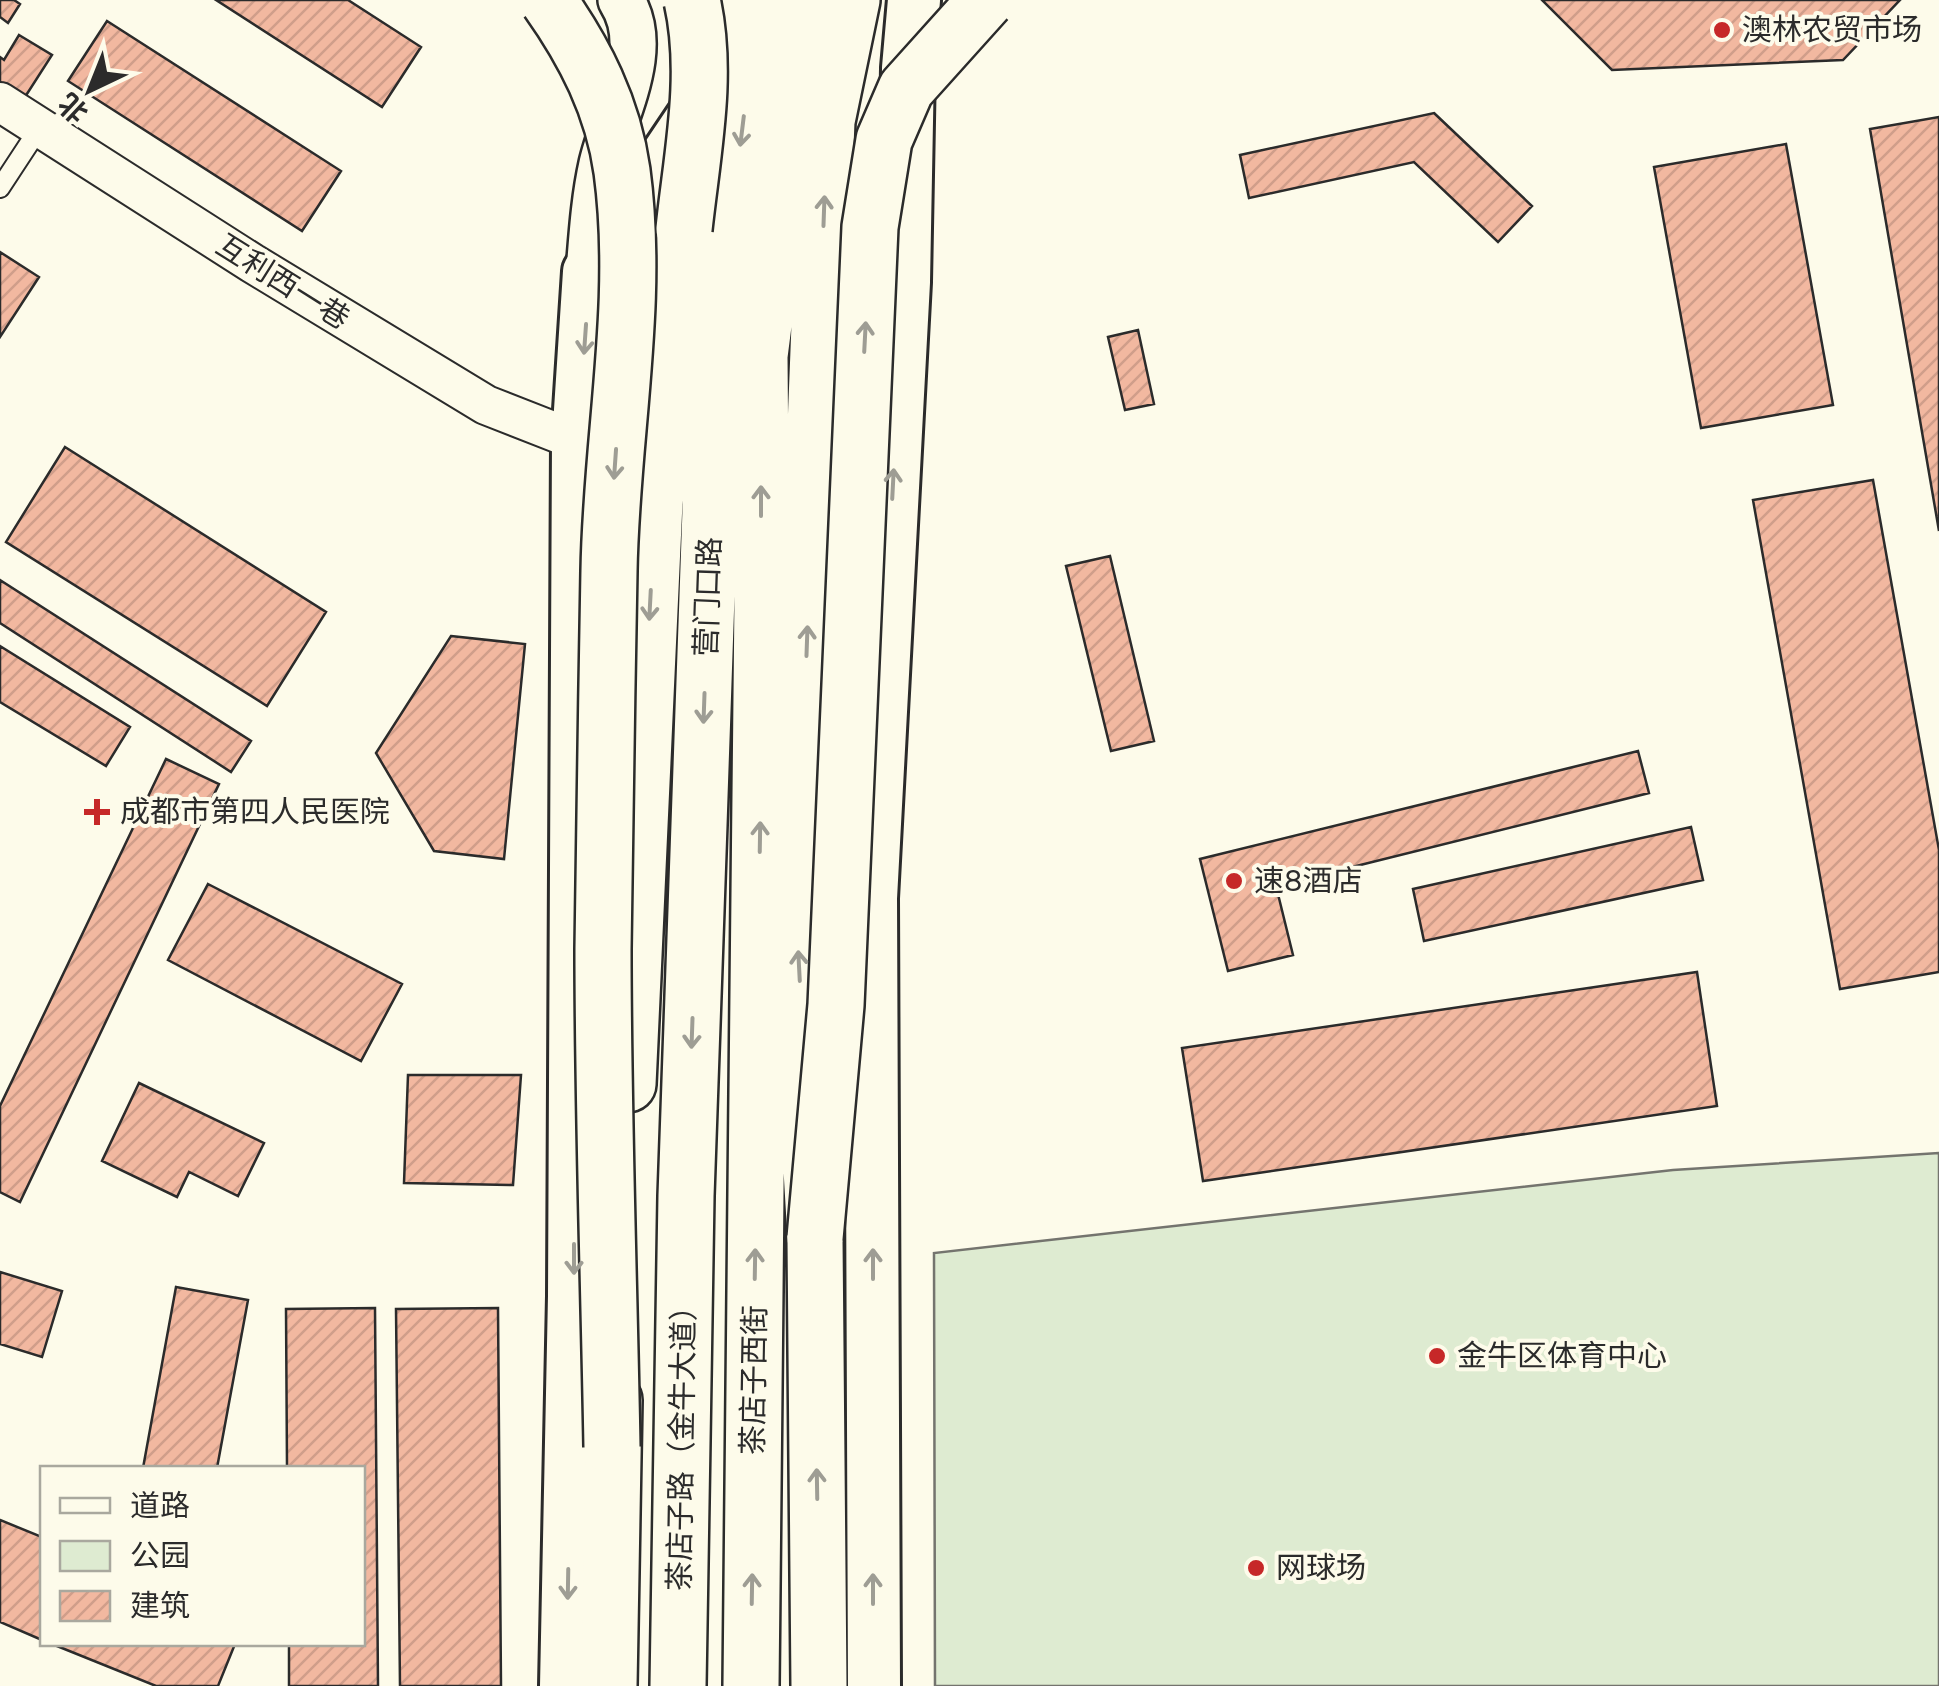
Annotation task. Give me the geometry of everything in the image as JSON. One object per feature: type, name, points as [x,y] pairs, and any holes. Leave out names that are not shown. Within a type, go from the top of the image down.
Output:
[{"type":"highway","points":[[548,0],[576,38],[594,75],[621,166],[627,214],[627,297],[610,544],[603,950],[612,1447],[610,1686]]},
{"type":"highway","points":[[612,1447],[656,502],[700,75],[692,0]]},
{"type":"highway","name":"营门口路","points":[[757,1074],[762,598],[760,356],[792,105],[810,0]]},
{"type":"highway","points":[[792,105],[824,34],[852,0]]},
{"type":"highway","points":[[820,1686],[815,1238],[796,912],[827,121],[852,0]]},
{"type":"highway","points":[[815,1238],[836,1005],[870,227],[884,140],[906,90],[986,0]]},
{"type":"highway","name":"营门口路","points":[[686,1196],[716,339],[749,5]]},
{"type":"highway","name":"茶店子西街","points":[[751,1686],[757,1074]]},
{"type":"highway","name":"茶店子路（金牛大道）","points":[[678,1686],[686,1196]]},
{"type":"main road","points":[[874,1686],[872,898],[904,282],[908,68],[914,0]]},
{"type":"main road","points":[[566,1686],[574,1296],[578,441],[589,272],[712,89],[749,5]]},
{"type":"street","points":[[589,272],[594,206],[603,160],[630,66],[633,36],[621,0]]},
{"type":"street","points":[[908,68],[938,18],[956,0]]},
{"type":"street","name":"互利西一巷","points":[[0,102],[486,406],[578,441]]},
{"type":"lane","points":[[0,188],[40,127]]},
{"type":"green space","name":"金牛区体育中心","points":[[1939,1153],[1939,1686],[935,1686],[934,1253],[1673,1170]]},
{"type":"building","points":[[0,0],[20,4],[8,23],[0,17]]},
{"type":"building","points":[[216,0],[348,0],[421,47],[382,107]]},
{"type":"building","name":"澳林农贸市场","points":[[1542,0],[1900,0],[1843,60],[1612,70]]},
{"type":"building","points":[[107,21],[341,171],[302,231],[68,81]]},
{"type":"building","points":[[19,35],[52,55],[25,97],[0,82],[0,57],[4,60]]},
{"type":"building","points":[[1434,113],[1532,206],[1498,242],[1414,162],[1249,198],[1240,155]]},
{"type":"building","points":[[1939,117],[1939,531],[1870,129]]},
{"type":"building","points":[[1786,144],[1833,405],[1701,428],[1654,167]]},
{"type":"building","points":[[0,252],[39,277],[0,337]]},
{"type":"building","points":[[1138,330],[1154,404],[1125,410],[1108,337]]},
{"type":"building","points":[[65,447],[326,612],[267,706],[6,542]]},
{"type":"building","points":[[1873,480],[1939,850],[1939,972],[1840,989],[1753,500]]},
{"type":"building","points":[[1110,556],[1154,741],[1111,751],[1066,566]]},
{"type":"building","points":[[0,580],[251,741],[231,772],[0,623]]},
{"type":"building","points":[[451,636],[525,644],[504,859],[434,851],[376,753]]},
{"type":"building","points":[[0,646],[130,727],[106,766],[0,702]]},
{"type":"building","points":[[1638,751],[1649,793],[1276,886],[1293,955],[1228,971],[1200,859]]},
{"type":"building","points":[[166,759],[219,784],[20,1202],[0,1192],[0,1106]]},
{"type":"building","points":[[1691,827],[1703,880],[1424,941],[1413,889]]},
{"type":"building","points":[[208,884],[402,984],[361,1061],[168,960]]},
{"type":"building","points":[[1697,972],[1717,1106],[1203,1181],[1182,1048]]},
{"type":"building","points":[[408,1075],[521,1075],[513,1185],[404,1183]]},
{"type":"building","points":[[139,1083],[264,1143],[238,1196],[189,1172],[177,1197],[102,1161]]},
{"type":"building","points":[[0,1272],[62,1291],[42,1357],[0,1344]]},
{"type":"building","points":[[176,1287],[248,1300],[217,1466],[143,1466]]},
{"type":"building","points":[[375,1308],[378,1686],[289,1686],[289,1646],[365,1646],[365,1466],[287,1466],[286,1309]]},
{"type":"building","points":[[498,1308],[501,1686],[400,1686],[396,1309]]},
{"type":"building","points":[[0,1520],[40,1536],[40,1639],[0,1622]]},
{"type":"building","points":[[57,1646],[234,1646],[218,1686],[156,1686]]},
{"type":"place","name":"澳林农贸市场","points":[[1722,30]]},
{"type":"place","name":"成都市第四人民医院","points":[[97,812]]},
{"type":"place","name":"速8酒店","points":[[1234,881]]},
{"type":"place","name":"金牛区体育中心","points":[[1437,1356]]},
{"type":"place","name":"网球场","points":[[1256,1568]]}]
